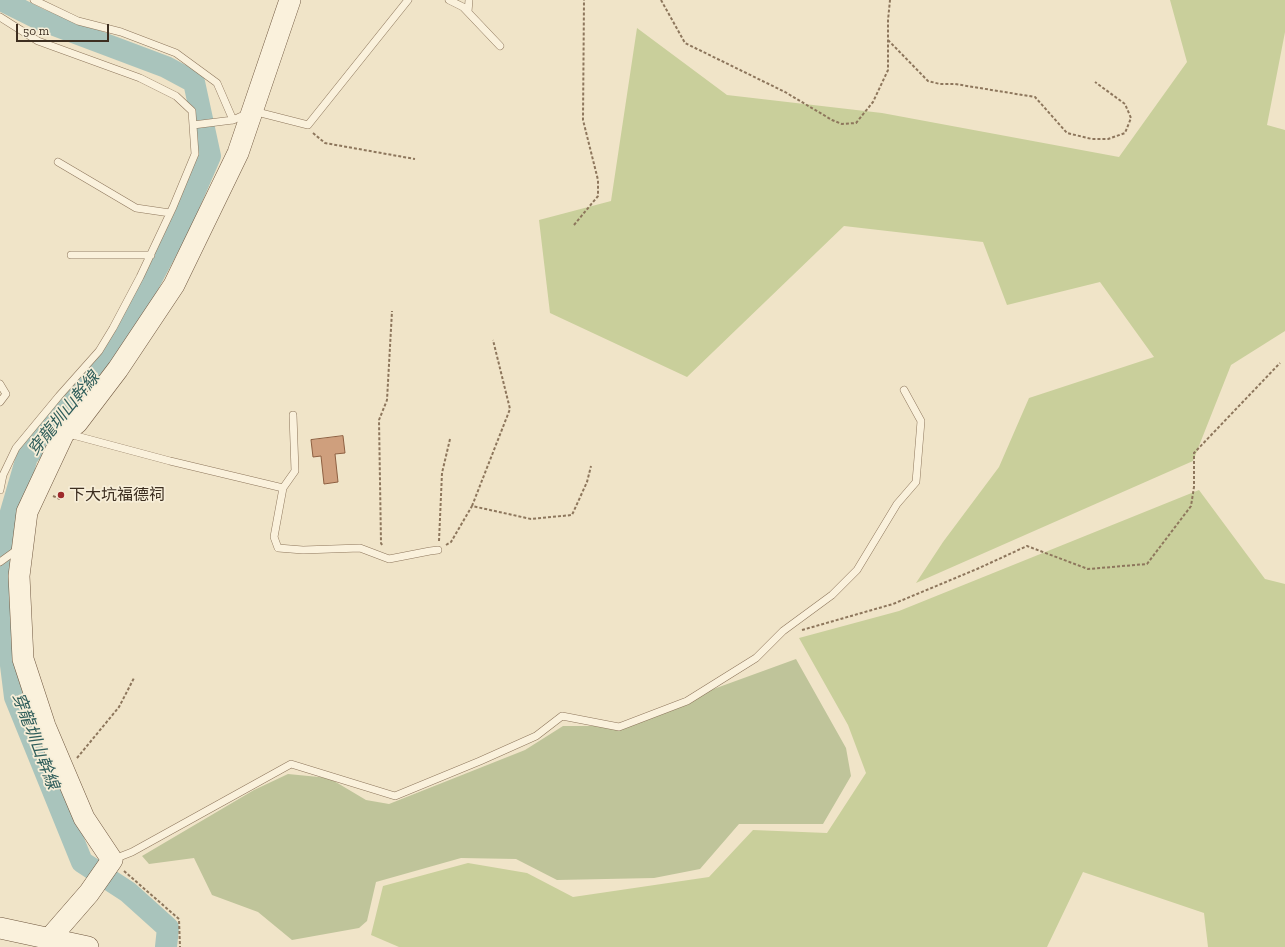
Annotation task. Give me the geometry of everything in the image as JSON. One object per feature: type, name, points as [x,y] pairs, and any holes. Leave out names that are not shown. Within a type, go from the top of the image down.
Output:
[{"type":"street","points":[[56,942],[112,860],[84,818],[45,726],[22,660],[19,576],[27,512],[64,433],[77,423],[118,369],[174,286],[238,153],[290,0]]},
{"type":"street","points":[[0,928],[56,942],[88,947]]},
{"type":"lane","points":[[34,0],[78,21],[121,32],[176,53],[217,83],[233,120]]},
{"type":"lane","points":[[193,125],[233,120],[253,111],[308,125],[408,0]]},
{"type":"lane","points":[[449,0],[464,7],[500,46]]},
{"type":"lane","points":[[468,0],[468,12]]},
{"type":"lane","points":[[0,17],[38,41],[140,78],[176,96],[192,111],[195,154],[170,214],[113,328],[99,351],[16,448],[3,475],[0,490]]},
{"type":"lane","points":[[58,162],[136,208],[170,214]]},
{"type":"lane","points":[[71,254],[150,255]]},
{"type":"lane","points":[[0,384],[6,394],[0,402]]},
{"type":"lane","points":[[112,860],[132,852],[291,764],[395,796],[536,736],[562,716],[619,726],[687,701],[756,658],[782,631],[832,595],[858,570],[897,504],[916,482],[921,421],[904,390]]},
{"type":"lane","points":[[293,415],[295,471],[283,488],[274,537],[278,548],[303,550],[360,548],[389,559],[430,550],[438,550]]},
{"type":"lane","points":[[64,433],[170,461],[283,488]]},
{"type":"lane","points":[[0,562],[22,546]]},
{"type":"path","points":[[574,225],[598,196],[598,180],[583,120],[584,0]]},
{"type":"path","points":[[661,0],[685,43],[785,92],[832,120],[842,124],[856,123],[873,102],[888,70],[888,20],[890,0]]},
{"type":"path","points":[[888,40],[928,81],[1035,97],[1067,133],[1092,139],[1108,139],[1125,133],[1131,118],[1125,104],[1095,82]]},
{"type":"path","points":[[308,125],[314,135],[324,143],[415,159]]},
{"type":"path","points":[[389,559],[381,543],[379,420],[387,400],[392,311]]},
{"type":"path","points":[[438,550],[451,542],[472,506],[510,409],[493,340]]},
{"type":"path","points":[[782,631],[798,631],[893,604],[977,569],[1027,546],[1088,569],[1147,564],[1191,506],[1194,487],[1194,453],[1280,363]]},
{"type":"path","points":[[438,550],[442,473],[450,439]]},
{"type":"path","points":[[472,506],[531,519],[572,515],[587,482],[591,466]]},
{"type":"path","points":[[65,773],[119,707],[134,678]]},
{"type":"path","points":[[112,860],[179,919],[180,947]]},
{"type":"green space","points":[[1170,0],[1285,0],[1285,32],[1267,125],[1285,130],[1285,331],[1231,365],[1193,461],[916,583],[943,542],[999,467],[1029,398],[1154,357],[1100,282],[1007,305],[983,242],[844,226],[687,377],[550,313],[539,220],[611,201],[637,28],[727,95],[882,113],[1119,157],[1187,62]]},
{"type":"green space","points":[[1199,490],[1265,579],[1285,584],[1285,947],[1208,947],[1204,913],[1083,872],[1047,947],[399,947],[371,935],[383,886],[468,863],[527,873],[573,897],[709,877],[753,830],[827,833],[866,773],[848,725],[799,638],[899,611]]},
{"type":"green space","points":[[796,659],[846,748],[851,776],[823,824],[739,824],[700,869],[654,878],[557,880],[516,859],[461,858],[376,882],[367,921],[359,928],[292,940],[258,912],[212,895],[194,858],[149,864],[142,856],[254,790],[288,774],[329,778],[366,800],[389,804],[525,750],[563,726],[612,726]]},
{"type":"building","points":[[343,436],[345,453],[335,454],[338,482],[324,484],[321,456],[313,457],[311,440]]},
{"type":"waterway","name":"穿龍圳山幹線","points":[[4,0],[5,2],[41,20],[166,67],[194,82],[210,156],[180,225],[108,360],[27,457],[9,519],[4,610],[15,697],[82,862],[128,892],[168,928],[166,947]]},
{"type":"place","name":"下大坑福德祠","points":[[61,495]]}]
